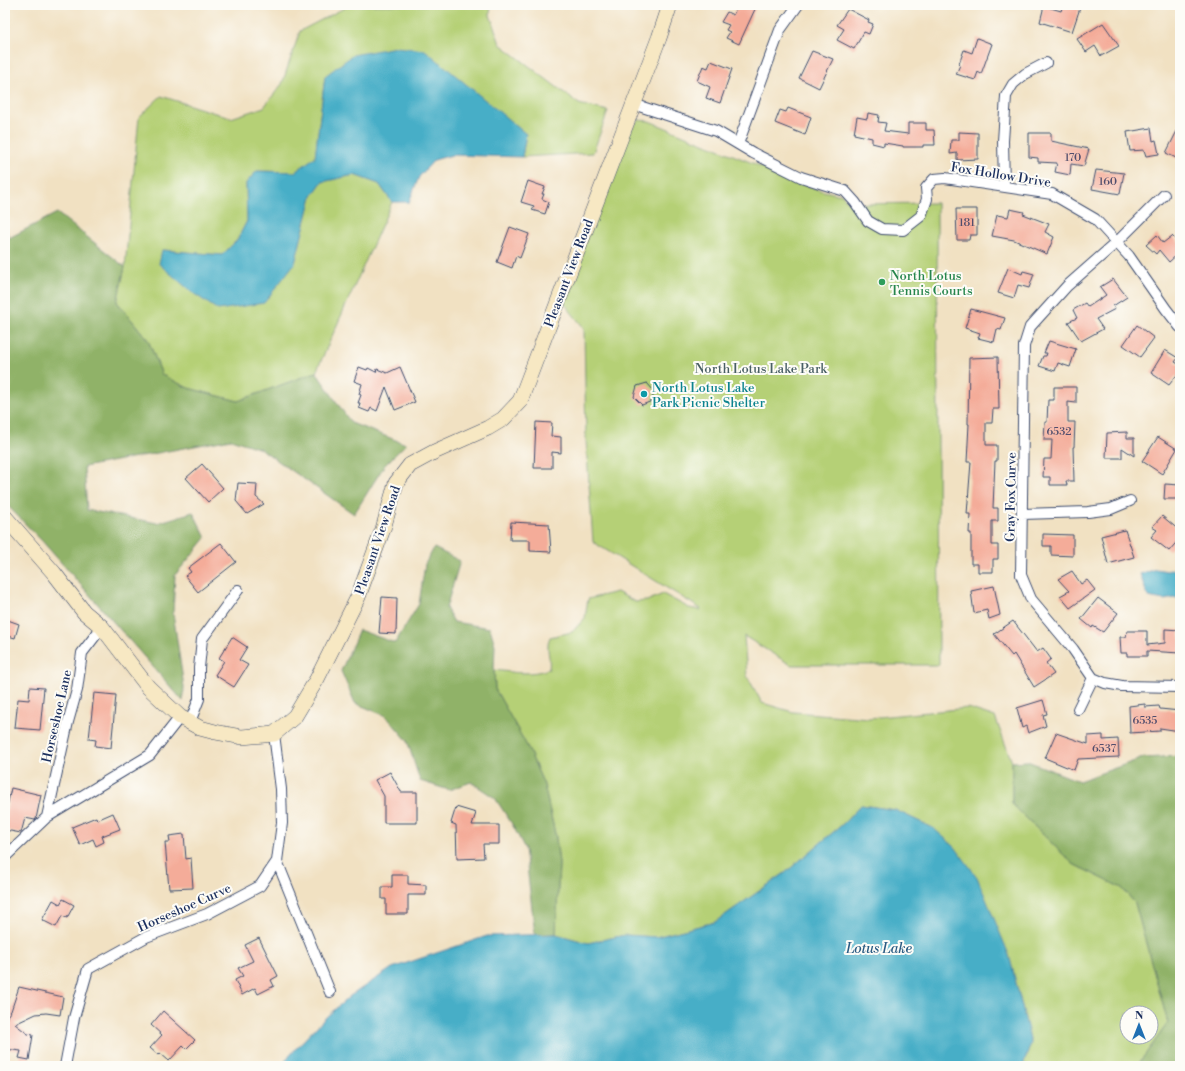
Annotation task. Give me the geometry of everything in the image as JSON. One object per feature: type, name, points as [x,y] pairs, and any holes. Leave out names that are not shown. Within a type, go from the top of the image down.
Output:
[{"type":"street","name":"Pleasant View Road","points":[[274,734],[295,716],[317,679],[358,597],[383,529],[396,483],[410,465],[434,452],[503,420],[520,401],[634,104],[670,5]]},
{"type":"street","points":[[738,144],[780,30],[798,5]]},
{"type":"street","points":[[1004,186],[1003,141],[1006,96],[1013,84],[1025,74],[1046,63]]},
{"type":"street","name":"Fox Hollow Drive","points":[[634,104],[716,131],[752,153],[801,177],[845,191],[855,202],[868,221],[882,228],[903,230],[921,216],[927,199],[926,188],[934,179],[945,178],[1052,194],[1095,219],[1129,256],[1180,327]]},
{"type":"street","name":"Gray Fox Curve","points":[[1093,678],[1073,649],[1031,599],[1021,575],[1024,346],[1030,327],[1067,286],[1117,242],[1164,195]]},
{"type":"street","points":[[1022,514],[1088,512],[1111,509],[1130,501]]},
{"type":"street","points":[[5,517],[54,574],[84,612],[102,627],[148,687],[185,719],[200,728],[242,737],[274,734]]},
{"type":"street","points":[[5,857],[47,817],[150,755],[185,719],[199,699],[199,668],[202,639],[238,590]]},
{"type":"street","name":"Horseshoe Lane","points":[[47,817],[68,722],[77,690],[82,653],[102,627]]},
{"type":"street","points":[[1078,709],[1093,678],[1105,683],[1122,686],[1180,687]]},
{"type":"street","name":"Horseshoe Curve","points":[[65,1066],[74,1018],[88,969],[146,937],[206,914],[260,886],[277,861],[282,823],[274,734]]},
{"type":"street","points":[[277,861],[330,992]]},
{"type":"green space","points":[[350,5],[491,5],[490,15],[500,44],[579,104],[608,111],[593,153],[522,157],[526,134],[325,76],[315,157],[295,172],[257,171],[246,183],[247,221],[237,240],[222,255],[163,250],[295,263],[312,196],[322,182],[354,175],[379,184],[392,202],[316,372],[238,401],[188,388],[162,375],[148,340],[117,302],[125,267],[139,117],[161,96],[231,118],[264,107],[282,84],[300,31]]},
{"type":"green space","name":"North Lotus Lake Park","points":[[638,120],[649,121],[819,190],[842,195],[850,204],[937,203],[939,665],[791,665],[744,636],[747,676],[762,703],[793,712],[869,718],[968,708],[995,717],[1012,762],[1012,804],[1073,864],[1122,888],[1135,903],[1168,1023],[1159,1035],[1159,1005],[1119,1005],[1119,1045],[1152,1045],[1137,1066],[1023,1066],[1031,1043],[1009,955],[933,828],[895,810],[861,805],[844,823],[785,873],[715,922],[656,937],[625,935],[588,943],[556,934],[559,863],[556,838],[544,785],[527,746],[495,689],[494,670],[528,673],[549,669],[548,645],[550,637],[572,632],[585,618],[588,599],[617,592],[635,602],[647,601],[663,594],[689,608],[701,609],[593,542],[586,440],[584,328],[559,297],[629,132]]},
{"type":"green space","points":[[57,213],[125,267],[117,302],[148,340],[162,375],[188,388],[238,401],[316,372],[351,423],[406,444],[384,466],[354,514],[261,449],[231,439],[84,467],[87,510],[157,523],[193,512],[206,538],[175,575],[173,613],[184,687],[183,701],[43,542],[5,503],[5,227],[9,238]]},
{"type":"green space","points":[[434,548],[460,561],[446,608],[454,622],[490,628],[495,645],[495,689],[527,746],[544,785],[556,838],[559,863],[556,934],[535,935],[525,849],[512,824],[495,798],[471,782],[449,790],[420,781],[407,740],[386,716],[355,703],[341,671],[359,630],[395,643],[419,604],[425,564]]},
{"type":"green space","points":[[1180,756],[1180,1066],[1137,1066],[1152,1045],[1159,1045],[1159,1035],[1168,1023],[1135,903],[1122,888],[1073,864],[1012,804],[1012,762],[1027,761],[1079,781],[1143,758]]},
{"type":"water","points":[[396,47],[425,50],[526,134],[522,157],[452,155],[434,160],[419,177],[409,202],[392,202],[379,184],[354,175],[322,182],[312,196],[295,263],[264,303],[218,310],[193,293],[159,264],[162,250],[222,255],[237,240],[247,221],[246,183],[257,171],[295,172],[315,157],[325,76],[353,55]]},
{"type":"water","points":[[1180,567],[1180,597],[1164,600],[1148,597],[1140,574],[1156,569],[1167,571]]},
{"type":"water","name":"Lotus Lake","points":[[861,805],[895,810],[933,828],[955,847],[977,877],[1009,955],[1031,1043],[1023,1066],[281,1066],[325,1018],[350,996],[392,968],[487,936],[556,934],[588,943],[625,935],[656,937],[715,922],[785,873],[844,823]]},
{"type":"building","points":[[738,5],[750,5],[756,7],[739,44],[726,38],[730,32],[726,30],[729,25],[721,22],[727,12],[733,15]]},
{"type":"building","points":[[1063,5],[1071,5],[1080,8],[1072,32],[1040,22],[1044,6],[1061,11]]},
{"type":"building","points":[[848,9],[869,20],[868,22],[873,24],[869,34],[864,32],[854,49],[837,40],[844,29],[837,25]]},
{"type":"building","points":[[1103,23],[1119,46],[1101,56],[1095,46],[1086,52],[1077,39]]},
{"type":"building","points":[[977,38],[992,44],[981,74],[978,72],[975,80],[956,74],[964,50],[972,53]]},
{"type":"building","points":[[812,51],[833,59],[819,88],[799,78]]},
{"type":"building","points":[[711,61],[732,69],[720,103],[706,98],[710,87],[697,81],[703,66],[708,68]]},
{"type":"building","points":[[788,108],[811,117],[805,135],[775,123],[780,110],[786,112]]},
{"type":"building","points":[[868,113],[879,115],[878,122],[886,123],[884,131],[908,134],[908,123],[926,123],[926,130],[934,130],[935,145],[923,145],[923,147],[903,147],[884,143],[884,146],[872,143],[872,138],[854,134],[857,117],[867,119]]},
{"type":"building","points":[[1180,125],[1180,160],[1166,153]]},
{"type":"building","points":[[1151,128],[1153,141],[1156,140],[1159,154],[1146,156],[1144,150],[1130,151],[1127,132]]},
{"type":"building","points":[[959,132],[978,133],[978,159],[957,160],[957,153],[950,154],[951,140],[959,140]]},
{"type":"building","points":[[1029,133],[1051,133],[1051,141],[1089,149],[1084,166],[1071,164],[1070,175],[1055,172],[1057,163],[1038,162],[1038,158],[1029,157]]},
{"type":"building","points":[[1096,170],[1124,173],[1120,194],[1092,189]]},
{"type":"building","points":[[528,181],[545,187],[542,194],[544,194],[542,199],[549,202],[545,214],[532,210],[534,206],[521,202]]},
{"type":"building","points":[[956,209],[977,209],[977,235],[970,235],[969,240],[957,240]]},
{"type":"building","points":[[1010,209],[1024,212],[1023,214],[1049,224],[1045,232],[1054,237],[1047,254],[1014,240],[992,236],[997,215],[1008,217]]},
{"type":"building","points":[[510,227],[529,234],[520,258],[516,256],[512,268],[497,262]]},
{"type":"building","points":[[1157,235],[1163,243],[1172,236],[1180,244],[1180,252],[1169,262],[1159,250],[1156,254],[1146,245]]},
{"type":"building","points":[[1008,268],[1022,274],[1023,271],[1034,274],[1029,288],[1018,285],[1014,298],[998,293]]},
{"type":"building","points":[[1113,279],[1127,297],[1113,306],[1115,309],[1096,319],[1103,329],[1081,341],[1068,322],[1077,318],[1073,310],[1085,303],[1088,307],[1106,295],[1100,287]]},
{"type":"building","points":[[971,309],[1005,318],[1001,330],[997,329],[994,342],[978,338],[980,333],[965,328]]},
{"type":"building","points":[[1137,325],[1154,338],[1140,357],[1123,345]]},
{"type":"building","points":[[1049,341],[1076,349],[1070,367],[1058,363],[1055,371],[1039,366],[1043,356],[1046,356],[1047,353],[1044,353]]},
{"type":"building","points":[[1165,350],[1178,358],[1175,362],[1180,365],[1180,378],[1176,376],[1169,385],[1151,373]]},
{"type":"building","points":[[998,357],[999,409],[993,409],[992,423],[986,423],[986,445],[997,445],[993,508],[998,508],[998,521],[992,521],[992,545],[998,545],[998,559],[993,559],[993,572],[978,572],[978,564],[971,564],[971,533],[969,533],[970,514],[967,514],[971,462],[967,462],[969,424],[969,358]]},
{"type":"building","points":[[359,367],[367,370],[368,368],[376,372],[377,369],[387,373],[400,367],[415,402],[395,410],[386,387],[377,411],[371,408],[369,412],[359,408],[360,403],[358,403],[361,395],[359,394],[362,384],[354,381]]},
{"type":"building","name":"North Lotus Lake Park Picnic Shelter","points":[[647,383],[654,391],[652,401],[642,405],[634,397],[637,386]]},
{"type":"building","points":[[1054,387],[1076,387],[1076,403],[1068,402],[1068,422],[1075,422],[1073,447],[1074,481],[1066,481],[1067,485],[1050,485],[1050,477],[1043,477],[1044,459],[1051,459],[1052,440],[1044,440],[1048,400],[1054,400]]},
{"type":"building","points":[[536,422],[552,423],[551,436],[561,437],[561,453],[552,452],[552,468],[534,468]]},
{"type":"building","points":[[1127,432],[1127,438],[1134,438],[1134,456],[1122,448],[1122,458],[1106,458],[1107,433]]},
{"type":"building","points":[[1158,437],[1177,449],[1162,474],[1142,461]]},
{"type":"building","points":[[202,464],[223,488],[208,502],[186,478]]},
{"type":"building","points":[[238,483],[257,484],[256,497],[264,504],[247,514],[236,501]]},
{"type":"building","points":[[1165,484],[1180,485],[1180,499],[1164,499]]},
{"type":"building","points":[[1162,516],[1180,531],[1180,538],[1169,551],[1151,537],[1157,530],[1152,527]]},
{"type":"building","points":[[511,522],[549,524],[551,552],[530,551],[530,540],[510,540]]},
{"type":"building","points":[[1125,530],[1134,557],[1108,564],[1101,536]]},
{"type":"building","points":[[1043,534],[1073,535],[1073,556],[1051,555],[1051,546],[1043,546]]},
{"type":"building","points":[[221,543],[236,562],[198,592],[185,576],[191,572],[188,568]]},
{"type":"building","points":[[1072,571],[1081,584],[1087,580],[1095,590],[1070,608],[1060,596],[1069,591],[1058,579]]},
{"type":"building","points":[[994,586],[1000,615],[989,619],[987,610],[974,613],[971,591]]},
{"type":"building","points":[[382,597],[397,598],[396,634],[379,633]]},
{"type":"building","points":[[1098,598],[1118,613],[1103,632],[1093,626],[1092,628],[1081,619]]},
{"type":"building","points":[[5,619],[19,624],[15,638],[5,635]]},
{"type":"building","points":[[1013,621],[1037,652],[1043,648],[1051,659],[1046,663],[1054,674],[1034,687],[1014,654],[1012,656],[994,634]]},
{"type":"building","points":[[1165,629],[1180,630],[1180,653],[1147,651],[1147,656],[1127,656],[1127,653],[1121,653],[1120,637],[1126,637],[1127,631],[1147,631],[1147,645],[1165,643]]},
{"type":"building","points":[[232,637],[247,647],[239,660],[248,665],[234,687],[215,675],[224,661],[219,658]]},
{"type":"building","points":[[30,687],[44,688],[40,730],[15,728],[18,699],[29,700]]},
{"type":"building","points":[[94,693],[116,695],[111,748],[95,746],[96,740],[89,739]]},
{"type":"building","points":[[1043,700],[1047,714],[1043,715],[1046,726],[1028,733],[1026,726],[1022,728],[1017,708]]},
{"type":"building","points":[[1145,704],[1145,707],[1159,706],[1160,709],[1180,711],[1180,731],[1160,728],[1160,731],[1130,733],[1129,706]]},
{"type":"building","points":[[1056,733],[1088,744],[1088,736],[1103,735],[1103,740],[1118,739],[1119,757],[1078,759],[1074,770],[1045,758]]},
{"type":"building","points":[[390,772],[401,792],[417,792],[417,823],[384,823],[384,796],[375,780]]},
{"type":"building","points":[[11,788],[41,795],[36,819],[25,818],[21,833],[5,830],[5,816]]},
{"type":"building","points":[[456,807],[476,813],[472,825],[499,825],[499,844],[483,844],[484,858],[457,859],[456,825],[451,823]]},
{"type":"building","points":[[113,813],[120,829],[102,836],[104,842],[96,846],[93,839],[80,845],[72,827],[96,817],[97,820]]},
{"type":"building","points":[[184,834],[186,859],[191,858],[193,888],[169,889],[165,842],[170,842],[169,836]]},
{"type":"building","points":[[392,875],[408,875],[408,884],[426,885],[426,895],[408,895],[408,914],[386,914],[386,899],[382,899],[382,887],[392,887]]},
{"type":"building","points":[[63,899],[74,905],[67,918],[62,916],[56,927],[42,920],[53,900],[60,904]]},
{"type":"building","points":[[259,938],[278,976],[271,980],[274,986],[258,994],[255,988],[242,995],[235,980],[243,976],[238,968],[253,961],[245,945]]},
{"type":"building","points":[[19,987],[63,997],[60,1015],[46,1013],[36,1014],[15,1024],[28,1034],[33,1035],[29,1060],[19,1058],[21,1051],[5,1049],[5,1027],[7,1016],[11,1011]]},
{"type":"building","points":[[163,1011],[195,1040],[186,1049],[183,1046],[169,1061],[160,1053],[158,1055],[150,1048],[162,1035],[151,1025]]},
{"type":"place","name":"North Lotus Tennis Courts","points":[[882,282]]},
{"type":"place","name":"North Lotus Lake Park Picnic Shelter","points":[[644,394]]}]
